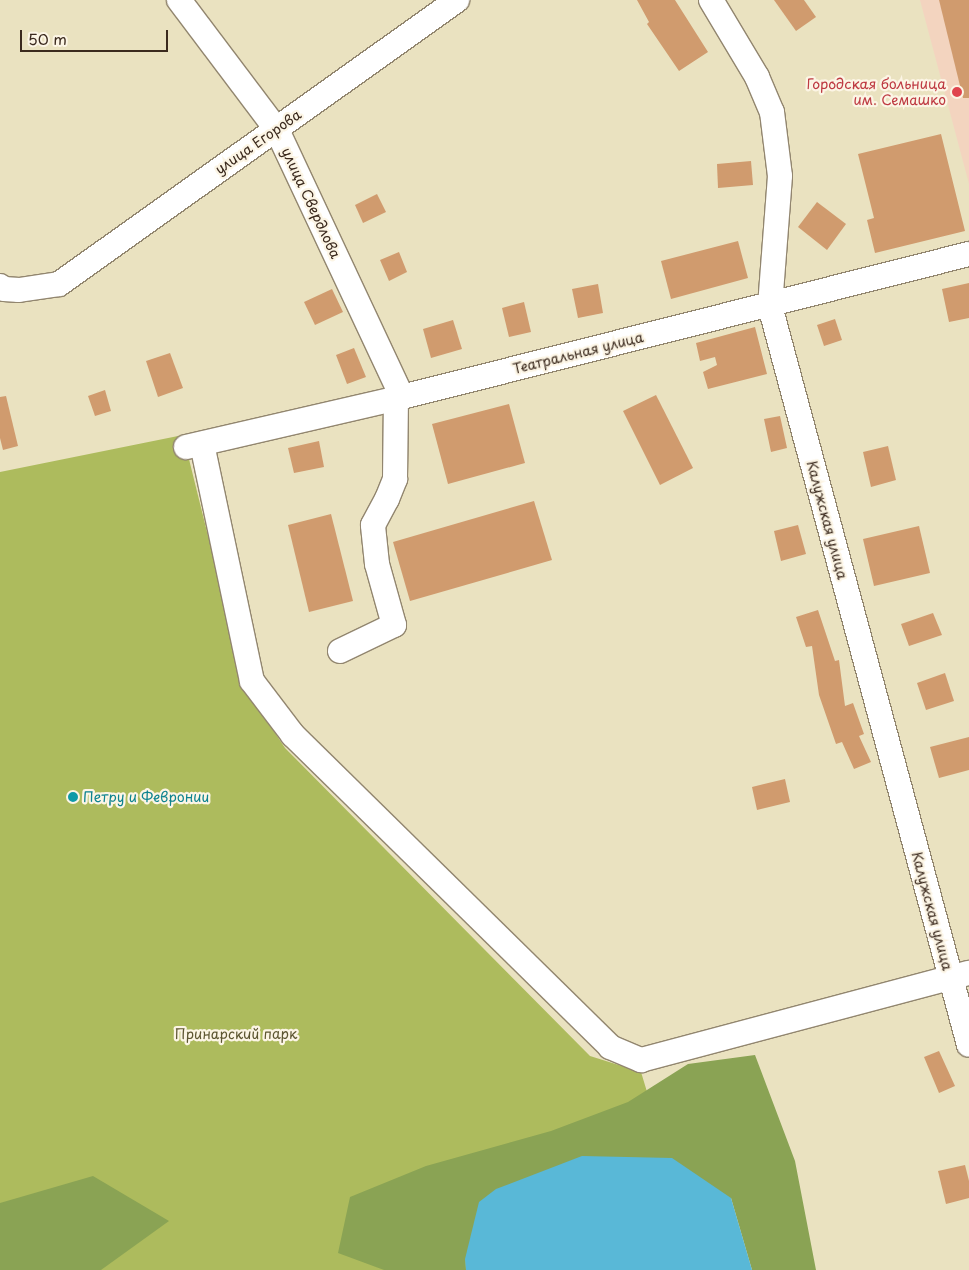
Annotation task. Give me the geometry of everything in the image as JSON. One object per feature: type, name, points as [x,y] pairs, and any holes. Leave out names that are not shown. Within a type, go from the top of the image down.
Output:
[{"type":"street","name":"улица Свердлова","points":[[179,0],[277,130],[399,398]]},
{"type":"street","name":"улица Егорова","points":[[0,286],[4,289],[19,290],[59,284],[457,0]]},
{"type":"street","name":"Калужская улица","points":[[711,0],[757,77],[772,112],[780,176],[770,306],[959,975],[969,1045]]},
{"type":"street","name":"Театральная улица","points":[[959,975],[641,1060],[610,1046],[294,736],[252,681],[194,446],[399,398],[770,306],[969,254]]},
{"type":"street","points":[[340,651],[394,625],[377,564],[373,524],[388,499],[395,479],[399,398]]},
{"type":"shaded area","name":"Городская больница им. Семашко","points":[[920,0],[969,0],[969,184]]},
{"type":"green space","name":"Принарский парк","points":[[183,435],[246,689],[285,748],[590,1056],[641,1072],[701,1270],[9,1270],[0,1252],[0,472]]},
{"type":"green space","points":[[755,1055],[795,1161],[816,1270],[752,1270],[731,1198],[465,1259],[466,1270],[384,1270],[338,1253],[350,1197],[426,1166],[551,1131],[628,1102],[688,1064]]},
{"type":"green space","points":[[93,1176],[169,1221],[101,1270],[0,1270],[0,1203]]},
{"type":"water","points":[[582,1156],[672,1158],[731,1198],[752,1270],[466,1270],[465,1259],[479,1202],[496,1189]]},
{"type":"building","points":[[637,0],[675,0],[708,52],[679,71],[647,24],[649,22]]},
{"type":"building","points":[[774,0],[804,0],[816,17],[796,31]]},
{"type":"building","points":[[939,0],[969,0],[969,98],[963,98]]},
{"type":"building","points":[[941,134],[965,231],[875,253],[867,220],[874,218],[858,154]]},
{"type":"building","points":[[751,161],[753,185],[718,188],[717,164]]},
{"type":"building","points":[[377,194],[386,212],[363,223],[355,205]]},
{"type":"building","points":[[817,202],[846,224],[827,250],[798,227]]},
{"type":"building","points":[[738,241],[748,278],[671,299],[661,261]]},
{"type":"building","points":[[399,252],[407,272],[389,281],[380,260]]},
{"type":"building","points":[[969,283],[969,318],[949,322],[942,289]]},
{"type":"building","points":[[598,284],[603,313],[578,318],[572,289]]},
{"type":"building","points":[[332,289],[343,312],[315,325],[304,302]]},
{"type":"building","points":[[524,302],[531,332],[509,337],[502,308]]},
{"type":"building","points":[[835,319],[842,340],[824,346],[817,325]]},
{"type":"building","points":[[453,320],[462,349],[431,358],[423,329]]},
{"type":"building","points":[[755,327],[767,374],[708,389],[703,372],[717,365],[715,357],[700,361],[696,343]]},
{"type":"building","points":[[354,348],[366,377],[347,384],[336,355]]},
{"type":"building","points":[[170,353],[183,388],[158,397],[146,361]]},
{"type":"building","points":[[105,390],[111,411],[95,416],[88,396]]},
{"type":"building","points":[[656,395],[693,468],[660,485],[623,411]]},
{"type":"building","points":[[6,396],[18,446],[3,450],[0,438],[0,397]]},
{"type":"building","points":[[509,404],[525,463],[448,484],[432,424]]},
{"type":"building","points":[[780,416],[787,448],[771,452],[764,419]]},
{"type":"building","points":[[319,441],[324,467],[294,473],[288,448]]},
{"type":"building","points":[[888,446],[896,480],[871,487],[863,452]]},
{"type":"building","points":[[534,501],[552,560],[410,601],[393,542]]},
{"type":"building","points":[[331,514],[353,601],[309,612],[288,525]]},
{"type":"building","points":[[798,525],[806,554],[781,561],[774,531]]},
{"type":"building","points":[[919,526],[930,573],[874,586],[863,539]]},
{"type":"building","points":[[818,610],[835,661],[839,660],[845,706],[853,703],[864,734],[859,736],[871,762],[854,769],[842,742],[836,744],[819,695],[812,646],[806,647],[796,617]]},
{"type":"building","points":[[933,613],[942,635],[909,646],[901,624]]},
{"type":"building","points":[[945,673],[954,701],[926,710],[917,683]]},
{"type":"building","points":[[969,737],[969,770],[939,778],[930,747]]},
{"type":"building","points":[[785,779],[790,802],[757,810],[752,787]]},
{"type":"building","points":[[939,1051],[955,1086],[939,1093],[924,1057]]},
{"type":"building","points":[[965,1165],[969,1181],[969,1198],[946,1204],[938,1171]]},
{"type":"place","name":"Городская больница им. Семашко","points":[[957,92]]},
{"type":"place","name":"Петру и Февронии","points":[[73,797]]}]
